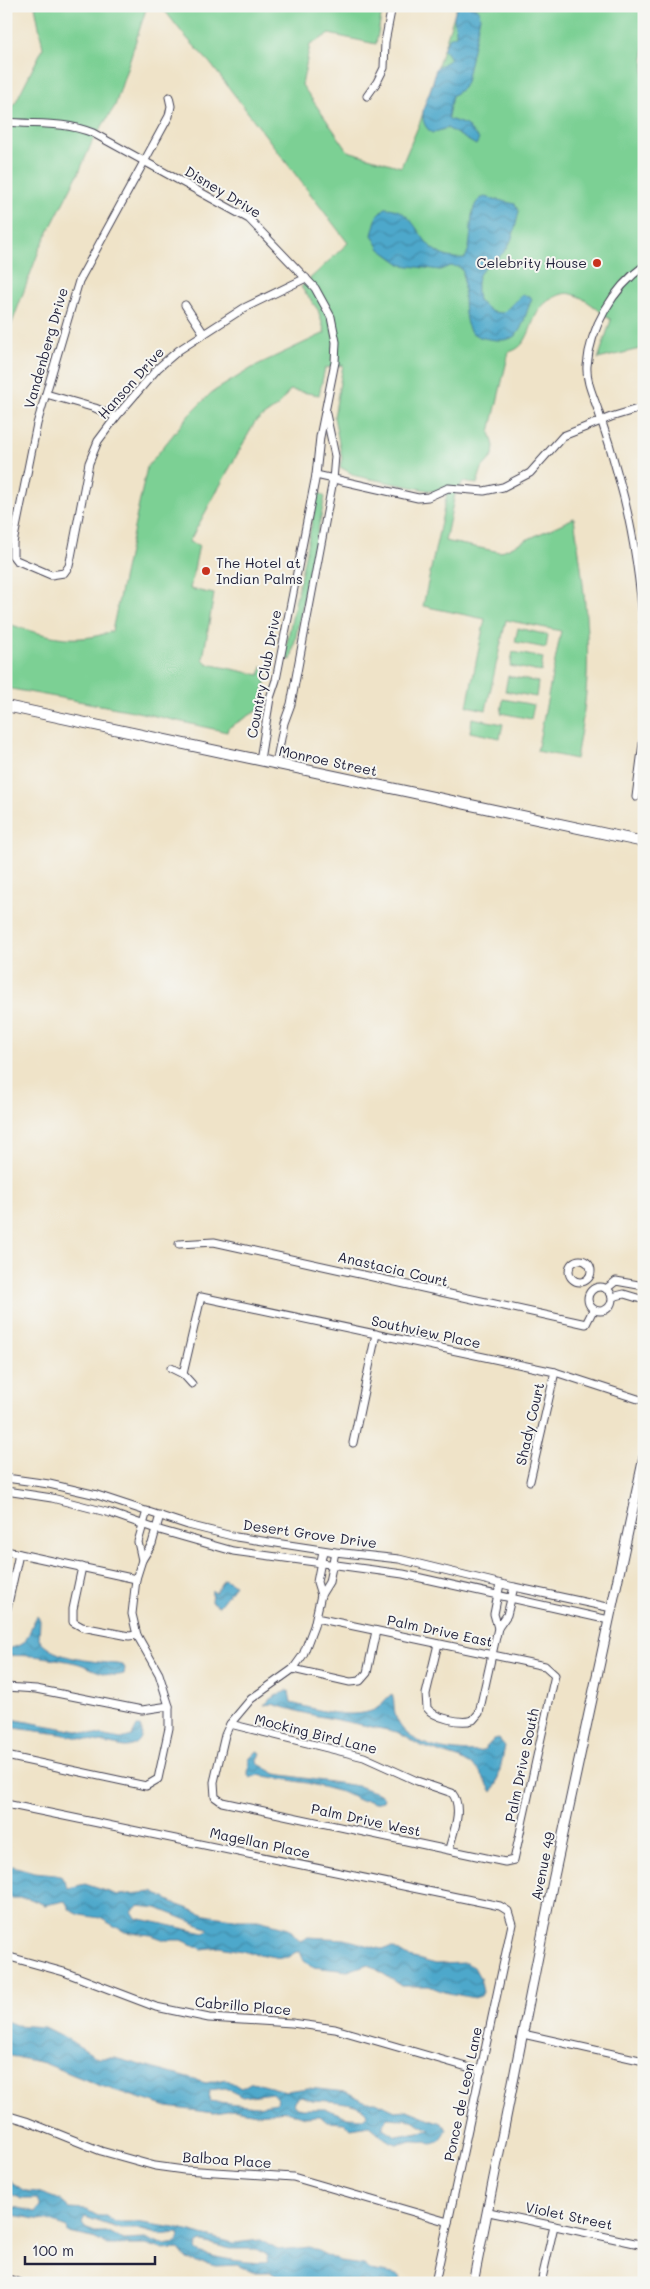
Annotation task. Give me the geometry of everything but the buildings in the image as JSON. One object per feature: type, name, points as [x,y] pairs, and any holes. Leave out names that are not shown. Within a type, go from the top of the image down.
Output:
[{"type":"main road","name":"Monroe Street","points":[[6,706],[644,842]]},
{"type":"street","points":[[367,96],[384,68],[385,42],[392,6]]},
{"type":"street","name":"Vandenberg Drive","points":[[64,573],[51,575],[20,564],[13,556],[13,543],[37,424],[79,281],[169,116],[171,106],[169,97]]},
{"type":"street","name":"Disney Drive","points":[[6,122],[49,122],[72,125],[93,133],[249,219],[306,278],[324,302],[334,329],[336,352],[325,410],[316,476]]},
{"type":"street","points":[[644,266],[629,278],[604,312],[592,343],[587,375],[627,510],[643,604],[644,630]]},
{"type":"street","name":"Hanson Drive","points":[[64,573],[69,566],[89,462],[98,441],[116,417],[168,358],[255,302],[306,278]]},
{"type":"street","points":[[185,305],[204,334]]},
{"type":"street","points":[[46,394],[95,408],[116,417]]},
{"type":"street","points":[[316,476],[418,498],[448,488],[477,491],[495,490],[513,484],[530,473],[563,436],[601,420],[644,407]]},
{"type":"street","name":"Disney Drive","points":[[325,410],[335,456],[332,480]]},
{"type":"street","name":"Country Club Drive","points":[[260,760],[270,698],[276,680],[316,476]]},
{"type":"street","name":"Country Club Drive","points":[[276,764],[290,704],[332,480]]},
{"type":"street","points":[[636,797],[641,785],[644,735]]},
{"type":"street","name":"Anastacia Court","points":[[179,1244],[214,1242],[586,1324],[593,1310],[597,1312],[606,1310],[610,1306],[612,1297]]},
{"type":"street","points":[[586,1280],[592,1289]]},
{"type":"street","points":[[606,1289],[616,1281],[644,1286]]},
{"type":"street","points":[[593,1310],[589,1306],[587,1297],[592,1289],[597,1287],[606,1289],[612,1297],[624,1294],[644,1300]]},
{"type":"street","name":"Southview Place","points":[[183,1374],[201,1297],[555,1372],[644,1401]]},
{"type":"street","points":[[353,1443],[376,1334]]},
{"type":"street","points":[[171,1368],[183,1374],[192,1384]]},
{"type":"street","name":"Shady Court","points":[[530,1481],[555,1372]]},
{"type":"street","name":"Avenue 49","points":[[473,2283],[489,2212],[553,1881],[644,1457]]},
{"type":"street","name":"Desert Grove Drive","points":[[6,1478],[75,1489],[188,1525],[236,1537],[335,1552],[399,1559],[500,1584],[612,1608]]},
{"type":"street","name":"Desert Grove Drive","points":[[6,1492],[80,1505],[232,1551],[403,1574],[609,1620]]},
{"type":"street","points":[[142,1560],[138,1542],[147,1511]]},
{"type":"street","points":[[6,1756],[146,1786],[156,1783],[160,1774],[169,1728],[169,1706],[160,1674],[137,1635],[132,1614],[136,1579],[142,1560],[152,1544],[160,1515]]},
{"type":"street","points":[[321,1595],[317,1582],[323,1550]]},
{"type":"street","points":[[6,1551],[136,1579]]},
{"type":"street","points":[[230,1724],[251,1699],[293,1669],[308,1644],[321,1595],[329,1582],[335,1552]]},
{"type":"street","points":[[6,1613],[19,1554]]},
{"type":"street","points":[[82,1566],[73,1609],[73,1622],[82,1628],[129,1636],[137,1635]]},
{"type":"street","points":[[498,1628],[494,1614],[500,1584]]},
{"type":"street","points":[[438,1644],[425,1703],[434,1715],[462,1721],[473,1720],[479,1713],[498,1628],[507,1615],[514,1587]]},
{"type":"street","name":"Palm Drive East","points":[[316,1618],[546,1666],[555,1675]]},
{"type":"street","points":[[293,1669],[350,1682],[360,1681],[367,1673],[376,1631]]},
{"type":"street","name":"Palm Drive South","points":[[514,1860],[555,1675]]},
{"type":"street","points":[[6,1687],[36,1689],[142,1710],[169,1706]]},
{"type":"street","name":"Palm Drive West","points":[[230,1724],[225,1735],[214,1782],[215,1797],[222,1802],[505,1862],[514,1860]]},
{"type":"street","name":"Mocking Bird Lane","points":[[230,1724],[364,1756],[417,1781],[452,1793],[456,1797],[458,1810],[449,1849]]},
{"type":"street","name":"Magellan Place","points":[[6,1804],[73,1820],[136,1829],[500,1906],[508,1911]]},
{"type":"street","name":"Ponce de Leon Lane","points":[[435,2283],[512,1924],[508,1911]]},
{"type":"street","name":"Cabrillo Place","points":[[6,1956],[64,1972],[156,2007],[209,2018],[292,2023],[335,2029],[480,2071]]},
{"type":"street","points":[[523,2034],[644,2061]]},
{"type":"street","name":"Balboa Place","points":[[6,2115],[102,2151],[155,2166],[184,2170],[293,2177],[448,2222]]},
{"type":"street","name":"Violet Street","points":[[489,2212],[644,2245]]},
{"type":"street","points":[[541,2283],[554,2226]]},
{"type":"street","points":[[6,2278],[20,2283]]},
{"type":"green space","points":[[35,6],[147,6],[115,106],[92,142],[80,170],[40,248],[6,339],[6,121],[43,48]]},
{"type":"green space","points":[[161,6],[383,6],[376,44],[329,34],[310,45],[302,85],[348,151],[401,167],[420,122],[457,6],[644,6],[644,348],[598,359],[611,320],[587,301],[572,294],[560,295],[544,304],[523,342],[518,348],[509,352],[490,432],[494,446],[493,456],[482,468],[477,484],[463,482],[455,494],[445,541],[500,552],[574,518],[583,587],[588,656],[585,702],[576,759],[537,751],[561,631],[506,620],[486,710],[467,706],[485,619],[423,606],[447,494],[356,476],[340,467],[342,458],[334,417],[343,365],[325,368],[319,395],[290,390],[278,406],[255,422],[189,542],[199,545],[190,589],[214,594],[203,659],[208,664],[260,675],[262,666],[267,673],[260,709],[228,728],[227,732],[133,711],[6,688],[6,623],[45,635],[72,638],[85,638],[112,631],[147,467],[189,415],[211,393],[257,365],[325,333],[318,310],[301,287],[348,243],[210,63]]},
{"type":"green space","points":[[318,493],[325,497],[291,660],[284,657]]},
{"type":"green space","points":[[518,628],[548,635],[546,648],[515,642]]},
{"type":"green space","points":[[513,652],[543,658],[541,672],[510,666]]},
{"type":"green space","points":[[508,676],[538,682],[536,697],[505,691]]},
{"type":"green space","points":[[503,699],[534,705],[531,719],[501,713]]},
{"type":"green space","points":[[472,718],[503,724],[500,738],[470,732]]},
{"type":"water","points":[[459,6],[472,6],[479,10],[480,17],[466,82],[463,88],[452,96],[448,116],[449,119],[466,125],[479,139],[476,145],[447,128],[432,133],[427,128],[423,117],[423,111],[436,68],[451,59],[443,49],[449,38],[456,35],[454,13]]},
{"type":"water","points":[[485,197],[515,204],[519,211],[514,233],[507,248],[482,270],[477,281],[478,301],[492,312],[503,313],[522,295],[530,296],[532,299],[519,331],[509,339],[483,338],[475,335],[469,329],[465,309],[463,272],[460,267],[450,266],[440,270],[402,265],[380,249],[372,235],[377,216],[385,208],[397,210],[407,216],[428,244],[437,252],[449,257],[465,258],[470,242],[472,214],[479,200]]},
{"type":"water","points":[[224,1579],[235,1585],[219,1606],[211,1602],[212,1590],[215,1593]]},
{"type":"water","points":[[37,1616],[40,1620],[39,1639],[54,1652],[77,1659],[123,1665],[125,1668],[124,1674],[105,1674],[76,1663],[50,1658],[6,1656],[6,1649],[20,1645],[24,1641]]},
{"type":"water","points":[[286,1690],[289,1691],[291,1703],[344,1714],[365,1713],[374,1710],[392,1694],[396,1717],[403,1729],[423,1743],[448,1750],[483,1751],[493,1740],[499,1739],[505,1746],[497,1784],[492,1792],[480,1772],[473,1766],[461,1759],[421,1746],[397,1732],[308,1714],[272,1704],[265,1705],[270,1699]]},
{"type":"water","points":[[6,1718],[121,1739],[132,1736],[137,1726],[141,1727],[142,1735],[136,1744],[124,1747],[60,1734],[6,1727]]},
{"type":"water","points":[[257,1751],[261,1753],[257,1763],[276,1774],[358,1786],[380,1794],[384,1798],[383,1801],[374,1803],[366,1800],[361,1801],[342,1792],[307,1783],[258,1775],[250,1778],[248,1775],[249,1759]]},
{"type":"water","points":[[13,1866],[34,1872],[56,1874],[61,1876],[68,1888],[85,1884],[118,1895],[153,1892],[178,1905],[206,1915],[239,1920],[258,1920],[289,1928],[300,1941],[308,1937],[345,1939],[381,1949],[393,1948],[406,1956],[436,1964],[466,1963],[474,1967],[480,1978],[483,1992],[481,1996],[474,1998],[444,1992],[429,1986],[402,1986],[368,1964],[348,1971],[313,1967],[304,1961],[300,1952],[280,1958],[220,1947],[202,1949],[182,1940],[165,1940],[151,1935],[125,1932],[100,1918],[80,1915],[70,1910],[65,1901],[45,1905],[28,1898],[6,1898],[6,1868]],"holes":[[[138,1906],[157,1908],[209,1929],[204,1933],[136,1918],[132,1911]]]},
{"type":"water","points":[[6,2021],[16,2025],[45,2027],[98,2058],[115,2058],[206,2083],[226,2079],[241,2088],[252,2082],[286,2091],[308,2088],[347,2092],[366,2102],[376,2102],[395,2111],[407,2110],[441,2123],[447,2129],[440,2140],[436,2142],[411,2141],[398,2144],[385,2139],[370,2126],[351,2129],[344,2123],[327,2122],[320,2116],[304,2117],[286,2111],[257,2114],[234,2110],[214,2113],[167,2107],[98,2085],[44,2063],[6,2055]],"holes":[[[225,2088],[243,2097],[272,2093],[278,2100],[276,2103],[257,2106],[209,2101],[210,2090]],[[301,2096],[312,2100],[351,2104],[359,2106],[367,2114],[364,2118],[348,2117],[326,2109],[302,2109],[293,2104],[295,2099]],[[388,2118],[412,2120],[430,2130],[396,2136],[384,2128],[384,2122]]]},
{"type":"water","points":[[6,2179],[26,2191],[38,2192],[60,2200],[70,2209],[87,2210],[98,2216],[107,2216],[114,2222],[136,2222],[175,2228],[234,2243],[260,2240],[278,2250],[310,2247],[340,2262],[364,2265],[370,2270],[394,2274],[400,2277],[402,2283],[284,2281],[270,2272],[252,2272],[237,2265],[217,2266],[196,2263],[187,2259],[179,2249],[161,2250],[146,2245],[108,2245],[93,2238],[68,2233],[67,2228],[48,2221],[6,2214],[6,2205],[36,2212],[41,2206],[38,2199],[22,2199],[6,2192]],"holes":[[[85,2217],[120,2229],[137,2229],[160,2235],[176,2233],[179,2235],[177,2243],[163,2245],[145,2239],[123,2240],[108,2232],[95,2232],[85,2228],[82,2222]],[[202,2242],[231,2249],[256,2249],[266,2255],[268,2262],[242,2261],[208,2255],[196,2249],[198,2244]]]},
{"type":"place","name":"Celebrity House","points":[[597,263]]},
{"type":"place","name":"The Hotel at Indian Palms","points":[[206,571]]}]
